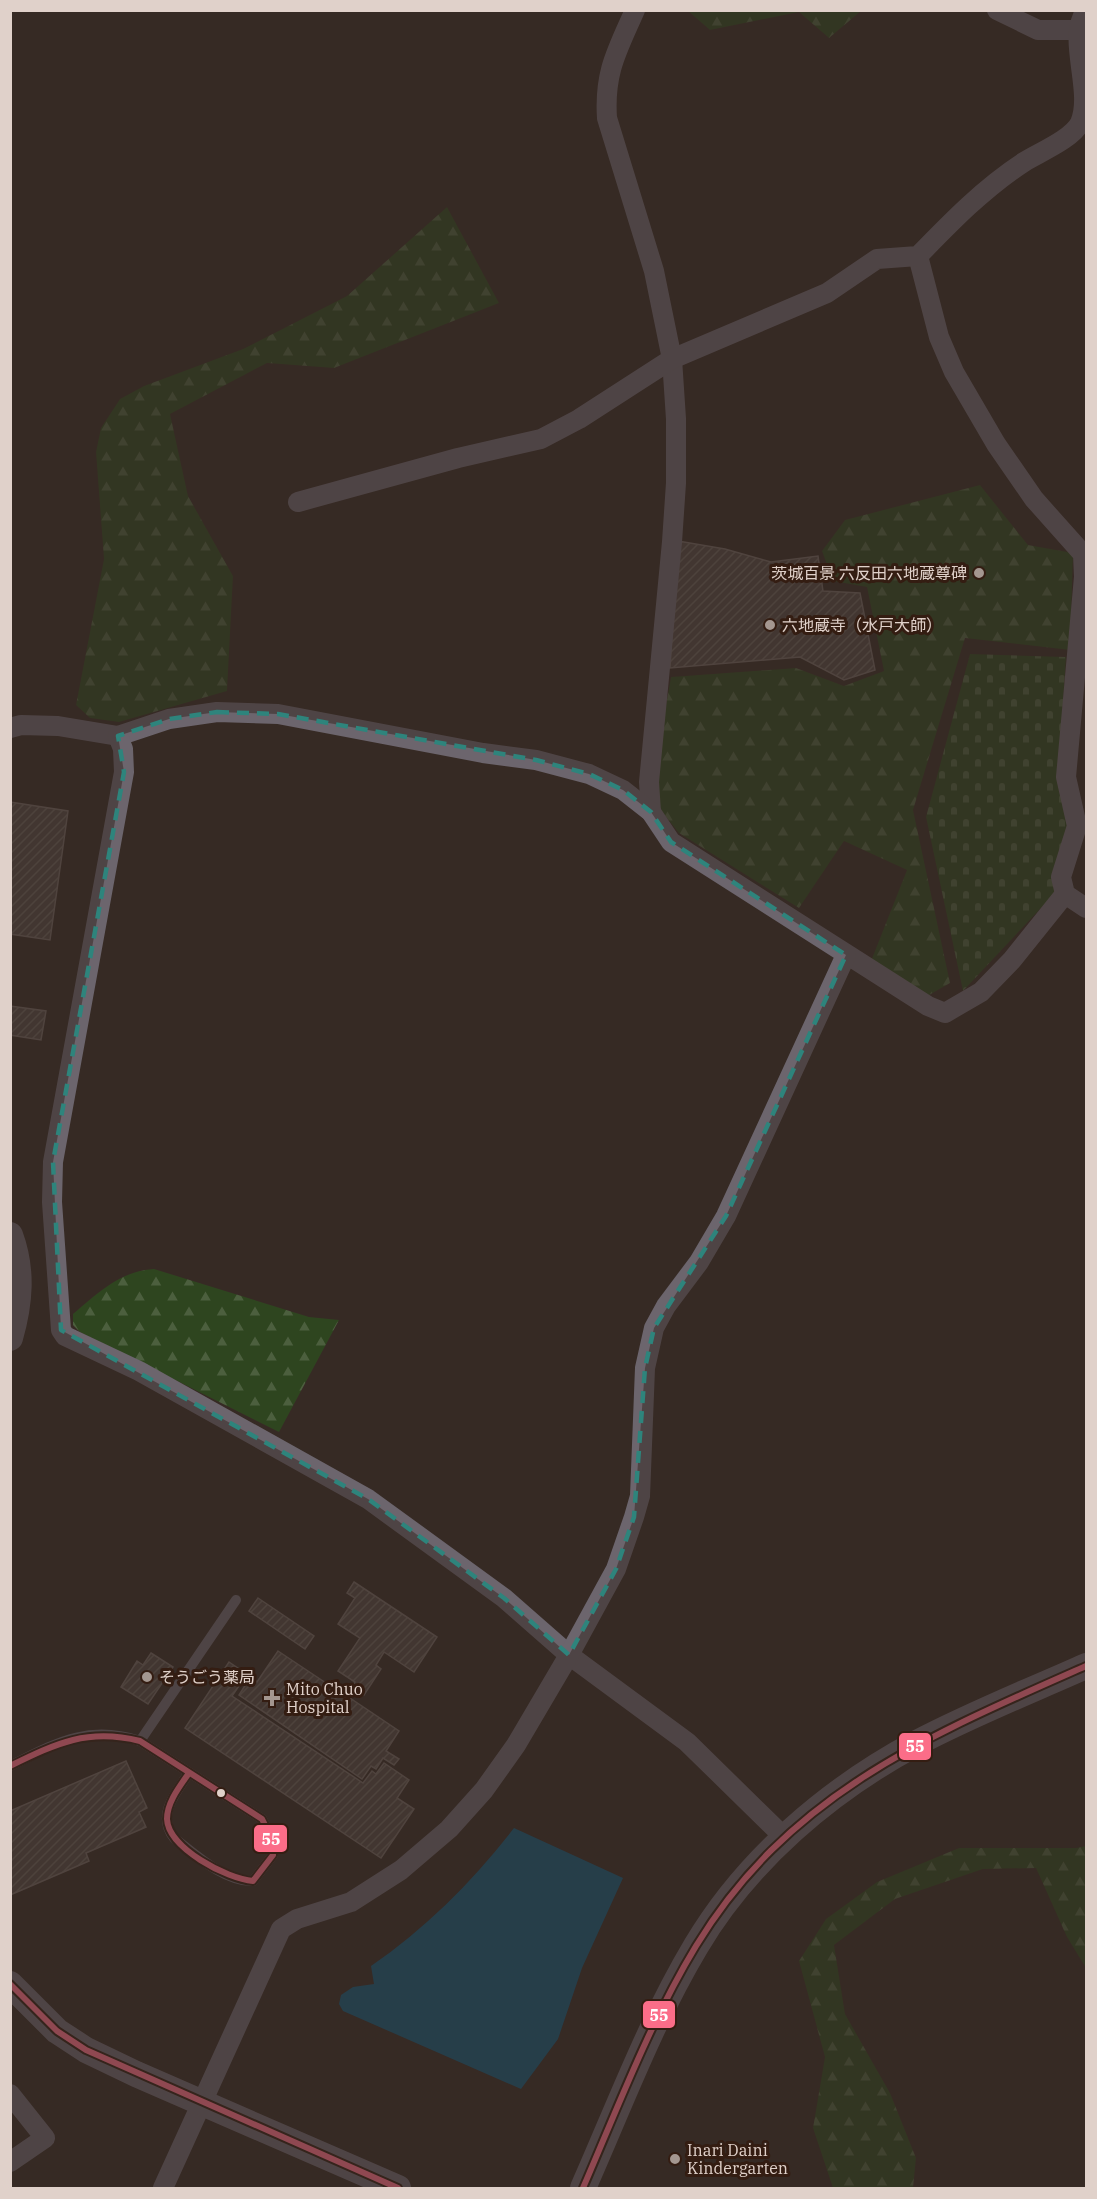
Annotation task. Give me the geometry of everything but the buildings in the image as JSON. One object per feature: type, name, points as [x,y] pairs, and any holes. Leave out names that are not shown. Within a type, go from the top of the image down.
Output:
[{"type":"street","points":[[635,10],[611,61],[605,95],[607,118],[654,272],[672,360],[676,419],[676,483],[650,782],[651,812]]},
{"type":"street","points":[[997,10],[1038,30],[1080,30]]},
{"type":"street","points":[[298,502],[458,458],[541,439],[579,419],[672,360],[827,293],[877,259],[918,256],[964,209],[1014,168],[1048,146],[1072,135],[1083,111],[1080,30],[1086,11]]},
{"type":"street","points":[[918,256],[939,337],[968,397],[1034,500],[1083,554],[1084,577],[1066,777],[1077,826],[1061,877],[1065,894],[1086,908]]},
{"type":"street","points":[[10,729],[21,725],[58,726],[118,736],[169,719],[208,714],[278,714],[483,753],[536,760],[589,774],[623,790],[651,812],[671,842],[846,955],[928,1006],[945,1013],[981,992],[1012,960],[1065,894]]},
{"type":"street","points":[[118,736],[123,748],[124,772],[53,1162],[52,1202],[61,1330],[65,1336],[139,1371],[368,1499],[504,1598],[569,1655],[687,1742],[785,1838]]},
{"type":"street","points":[[163,2188],[280,1929],[297,1919],[351,1902],[401,1870],[449,1829],[484,1790],[516,1745],[569,1655],[616,1569],[640,1496],[645,1368],[654,1328],[666,1306],[699,1262],[726,1216],[846,955]]},
{"type":"street","points":[[10,1235],[16,1250],[20,1286],[10,1338]]},
{"type":"street","points":[[583,2188],[657,2020],[697,1944],[743,1881],[785,1838],[849,1786],[915,1744],[952,1725],[1086,1666]]},
{"type":"street","points":[[10,1984],[44,2020],[87,2050],[388,2186]]},
{"type":"street","points":[[10,2094],[45,2138],[10,2162]]},
{"type":"lane","points":[[140,1741],[236,1600]]},
{"type":"lane","points":[[10,1766],[52,1744],[84,1734],[124,1736],[140,1741],[262,1820],[267,1827],[273,1855],[253,1881],[244,1881],[223,1873],[183,1845],[168,1831],[166,1813],[169,1802],[189,1773]]},
{"type":"highlighted area","points":[[217,712],[278,714],[536,760],[589,774],[623,790],[651,812],[671,842],[846,955],[726,1216],[654,1328],[645,1368],[634,1517],[616,1569],[569,1655],[504,1598],[368,1499],[61,1330],[53,1162],[124,772],[118,736],[169,719]]},
{"type":"green space","points":[[688,11],[861,11],[829,38],[799,12],[710,30]]},
{"type":"green space","points":[[447,207],[499,303],[334,368],[267,363],[170,414],[188,496],[233,576],[227,691],[119,722],[90,718],[76,705],[104,559],[96,452],[101,428],[120,399],[144,386],[243,349],[347,296]]},
{"type":"green space","points":[[980,485],[1028,545],[1073,553],[1070,650],[965,638],[913,810],[950,983],[924,998],[871,961],[907,870],[844,841],[799,908],[679,833],[650,797],[671,677],[796,668],[844,686],[884,671],[867,587],[833,581],[822,551],[845,520]]},
{"type":"green space","points":[[970,654],[1066,657],[1058,779],[1069,823],[1056,892],[963,991],[926,817]]},
{"type":"green space","points":[[154,1269],[309,1317],[339,1320],[279,1432],[80,1332],[73,1325],[73,1314],[110,1284],[131,1274]]},
{"type":"green space","points":[[1086,1846],[1086,1968],[1067,1937],[1036,1868],[983,1869],[895,1899],[834,1945],[845,2014],[890,2093],[916,2158],[913,2188],[833,2188],[813,2128],[825,2057],[799,1961],[826,1919],[877,1882],[959,1848],[1076,1848]]},
{"type":"water","points":[[514,1828],[623,1878],[582,1968],[558,2039],[521,2089],[343,2011],[339,2004],[341,1995],[353,1987],[374,1984],[371,1966],[411,1936],[448,1903]]},
{"type":"transit line","name":"55","points":[[583,2188],[635,2065],[679,1975],[733,1893],[774,1847],[819,1808],[867,1774],[972,1717],[1086,1666]]},
{"type":"transit line","name":"55","points":[[10,1766],[58,1745],[88,1737],[121,1737],[140,1741],[262,1819],[270,1835],[273,1855],[253,1881],[229,1875],[201,1860],[177,1841],[170,1830],[167,1819],[169,1806],[189,1773]]},
{"type":"transit line","name":"55","points":[[10,1984],[57,2031],[86,2050],[398,2188]]},
{"type":"place","name":"茨城百景 六反田六地蔵尊碑","points":[[979,573]]},
{"type":"place","name":"六地蔵寺（水戸大師）","points":[[770,625]]},
{"type":"place","name":"そうごう薬局","points":[[147,1677]]},
{"type":"place","name":"Mito Chuo Hospital","points":[[272,1698]]},
{"type":"place","name":"Inari Daini Kindergarten","points":[[675,2159]]}]
